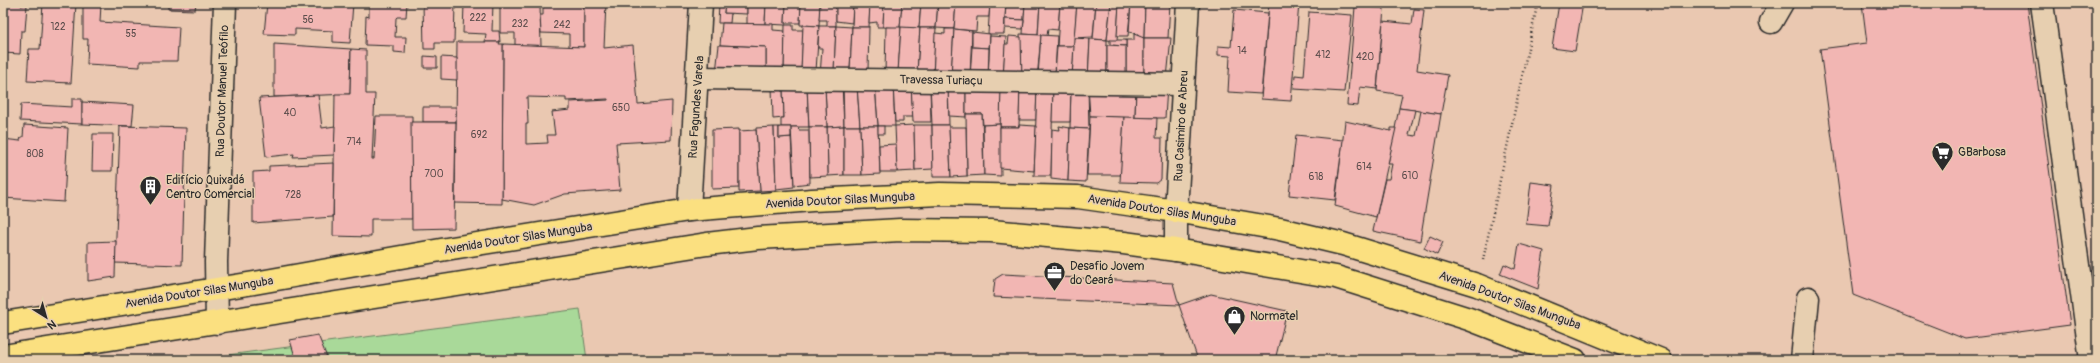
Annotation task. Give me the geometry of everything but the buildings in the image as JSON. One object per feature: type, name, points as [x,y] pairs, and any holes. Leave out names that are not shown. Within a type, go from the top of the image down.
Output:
[{"type":"main road","name":"Avenida Doutor Silas Munguba","points":[[3,323],[217,289],[452,248],[689,210],[812,200],[940,194],[1078,197],[1176,211],[1280,229],[1343,244],[1477,285],[1661,360]]},
{"type":"main road","points":[[3,356],[707,244],[758,238],[900,230],[991,231],[1124,243],[1176,250],[1336,277],[1469,319],[1575,360]]},
{"type":"street","name":"Rua Doutor Manuel Teófilo","points":[[217,323],[225,3]]},
{"type":"street","name":"Rua Fagundes Varela","points":[[689,210],[698,78],[701,3]]},
{"type":"street","name":"Rua Casimiro de Abreu","points":[[1176,250],[1176,211],[1188,3]]},
{"type":"street","points":[[1771,22],[1782,3]]},
{"type":"street","points":[[2042,3],[2091,360]]},
{"type":"street","name":"Travessa Turiaçu","points":[[698,78],[1183,84]]},
{"type":"street","points":[[1802,360],[1808,298]]},
{"type":"path","points":[[1477,285],[1537,6],[1519,3]]},
{"type":"green space","points":[[580,309],[587,360],[189,360]]},
{"type":"place","name":"GBarbosa","points":[[1943,172]]},
{"type":"place","name":"Edifício Quixadá Centro Comercial","points":[[151,206]]},
{"type":"place","name":"Desafio Jovem do Ceará","points":[[1055,292]]},
{"type":"place","name":"Normatel","points":[[1235,336]]}]
